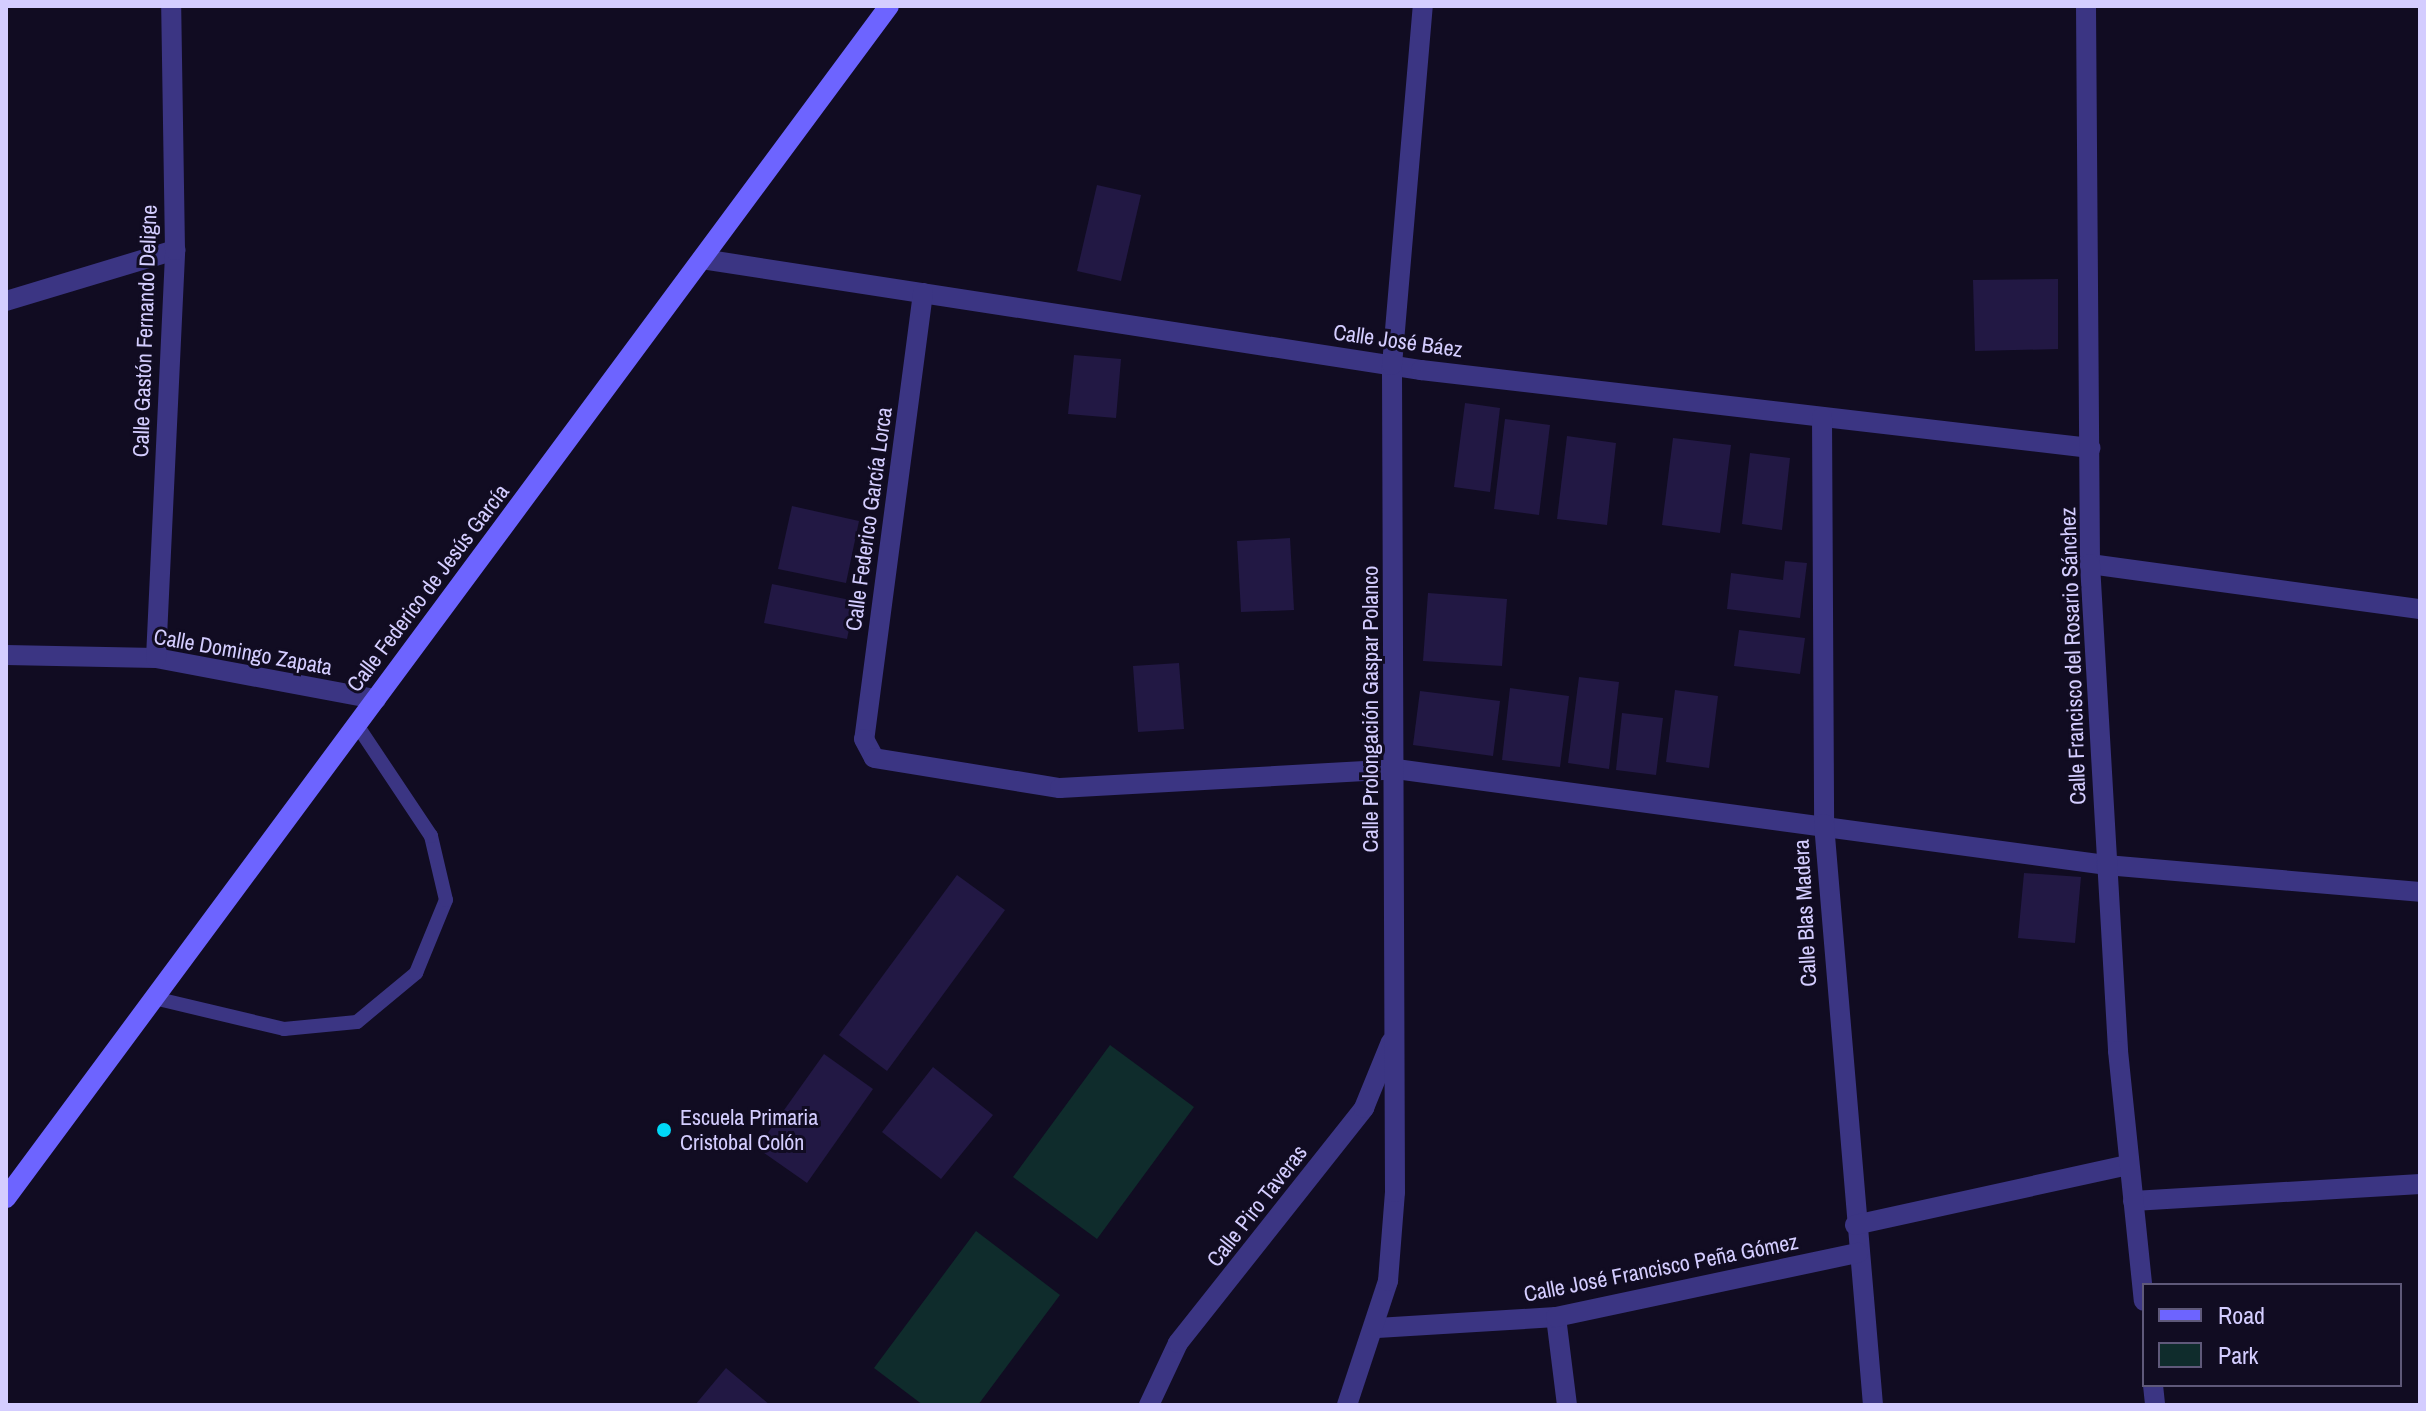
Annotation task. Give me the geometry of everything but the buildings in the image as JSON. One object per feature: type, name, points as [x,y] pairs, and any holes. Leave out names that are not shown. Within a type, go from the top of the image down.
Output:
[{"type":"main road","name":"Calle Federico de Jesús García","points":[[6,1198],[889,6]]},
{"type":"street","name":"Calle Gastón Fernando Deligne","points":[[156,658],[175,250],[171,6]]},
{"type":"street","name":"Calle Prolongación Gaspar Polanco","points":[[1350,1403],[1377,1328],[1395,1192],[1396,769],[1392,365],[1423,6]]},
{"type":"street","name":"Calle Francisco del Rosario Sánchez","points":[[2086,6],[2090,564],[2106,865],[2128,1165],[2142,1283]]},
{"type":"street","points":[[6,301],[175,250]]},
{"type":"street","name":"Calle José Báez","points":[[702,259],[1392,365],[2090,448]]},
{"type":"street","name":"Calle Federico García Lorca","points":[[923,293],[867,750],[874,758],[1060,788],[1396,769]]},
{"type":"street","name":"Calle Blas Madera","points":[[1822,417],[1824,824],[1855,1225],[1873,1405]]},
{"type":"street","points":[[2090,564],[2420,609]]},
{"type":"street","name":"Calle Domingo Zapata","points":[[6,655],[156,658],[376,699]]},
{"type":"street","points":[[1396,769],[1824,824],[2106,865],[2420,892]]},
{"type":"street","name":"Calle Piro Taveras","points":[[1149,1405],[1178,1343],[1364,1108],[1395,1031]]},
{"type":"street","points":[[1855,1225],[2128,1165]]},
{"type":"street","points":[[2133,1201],[2420,1184]]},
{"type":"street","name":"Calle José Francisco Peña Gómez","points":[[1377,1328],[1556,1317],[1858,1253]]},
{"type":"street","points":[[1556,1317],[1567,1405]]},
{"type":"lane","points":[[154,998],[284,1029],[357,1022],[416,973],[446,900],[431,836],[357,725]]},
{"type":"green space","points":[[1110,1045],[1194,1107],[1097,1239],[1013,1177]]},
{"type":"green space","points":[[976,1231],[1060,1295],[978,1405],[923,1405],[874,1368]]},
{"type":"place","name":"Escuela Primaria Cristobal Colón","points":[[664,1130]]}]
